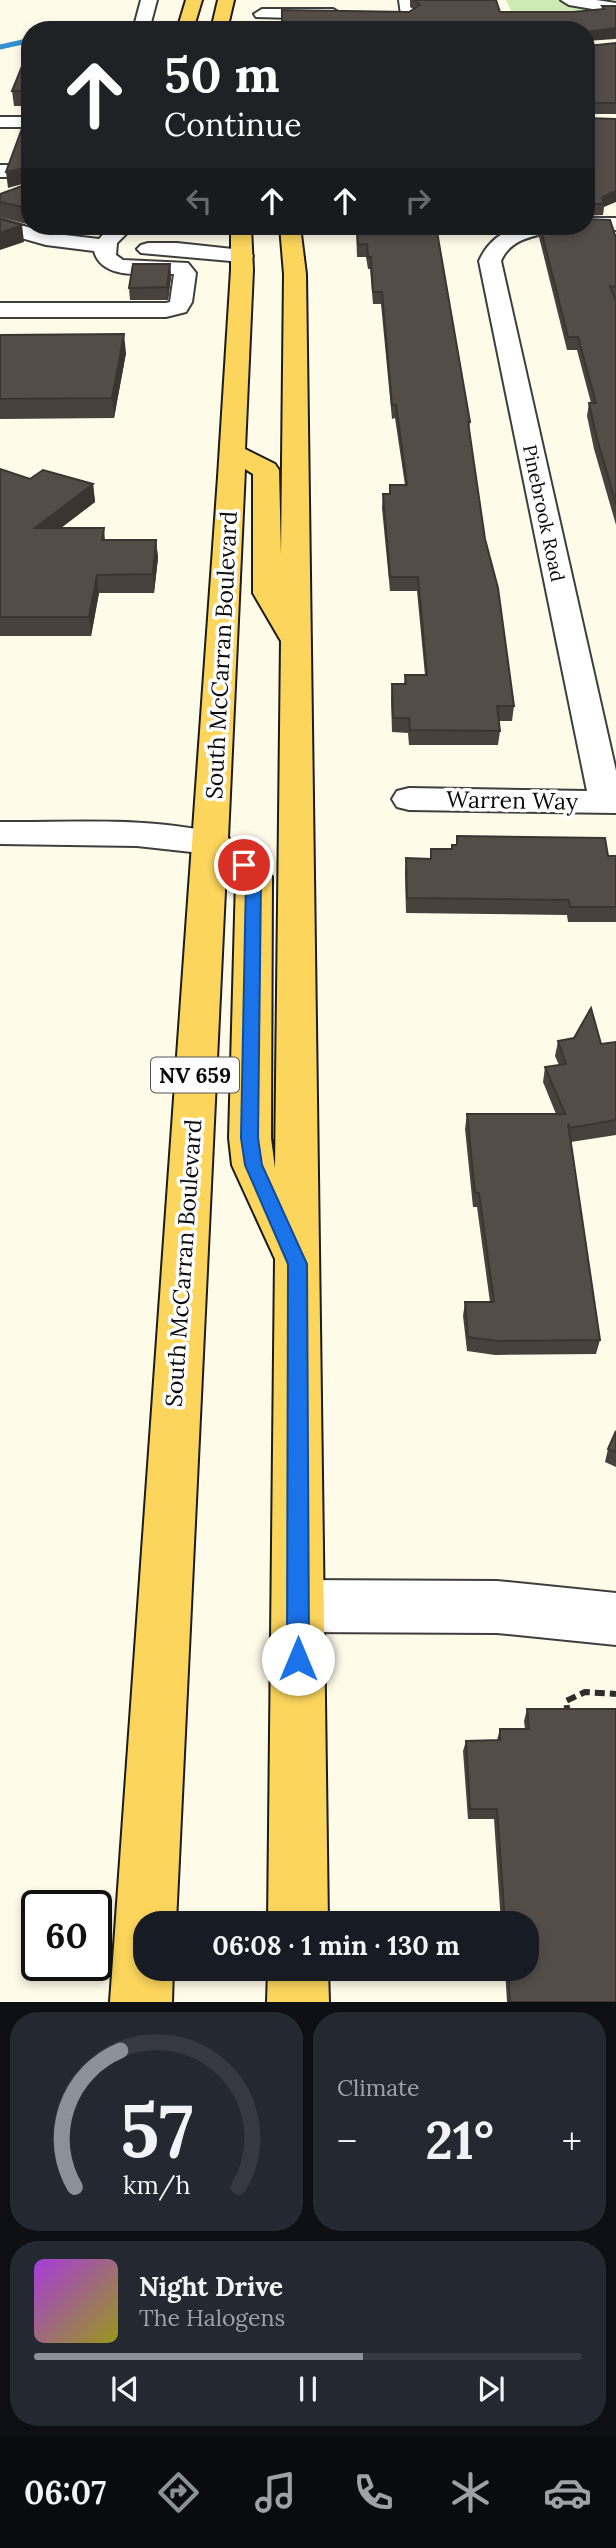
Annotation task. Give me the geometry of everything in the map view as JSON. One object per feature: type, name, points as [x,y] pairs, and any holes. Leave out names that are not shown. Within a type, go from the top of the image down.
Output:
[{"type":"main road","points":[[187,21],[192,1]]},
{"type":"main road","points":[[221,21],[224,1]]},
{"type":"main road","points":[[291,235],[295,274],[298,645],[298,1911]]},
{"type":"main road","name":"South McCarran Boulevard","points":[[147,1911],[177,1362],[210,843],[242,241]]},
{"type":"main road","points":[[232,452],[266,470],[268,593],[298,645]]},
{"type":"main road","points":[[210,843],[244,865],[254,877],[250,1138],[253,1165],[298,1264]]},
{"type":"main road","points":[[141,2002],[142,1981]]},
{"type":"main road","points":[[298,1981],[298,2002]]},
{"type":"street","points":[[143,21],[149,0]]},
{"type":"street","points":[[569,0],[616,8]]},
{"type":"street","points":[[262,14],[356,14]]},
{"type":"street","points":[[0,122],[21,122]]},
{"type":"street","points":[[0,171],[21,171]]},
{"type":"street","points":[[595,224],[616,224]]},
{"type":"street","points":[[0,226],[21,232]]},
{"type":"street","points":[[32,235],[139,250],[177,249],[242,241]]},
{"type":"street","points":[[112,246],[190,235]]},
{"type":"street","name":"Pinebrook Road","points":[[500,235],[490,261],[611,802]]},
{"type":"street","points":[[100,279],[111,274],[112,246]]},
{"type":"street","points":[[0,310],[166,310],[178,307],[185,273],[180,268],[112,246]]},
{"type":"street","points":[[52,310],[77,290]]},
{"type":"street","name":"Warren Way","points":[[409,799],[611,802]]},
{"type":"street","points":[[0,833],[137,835],[210,843]]},
{"type":"street","points":[[298,1606],[523,1609],[572,1612],[616,1619]]},
{"type":"path","points":[[569,1727],[566,1701],[585,1692],[616,1694]]},
{"type":"green space","points":[[506,0],[616,0],[616,9],[546,17],[513,15]]},
{"type":"building","points":[[414,0],[496,0],[500,12],[573,12],[616,6],[616,28],[595,31],[595,21],[282,21],[282,10],[409,12],[420,5]]},
{"type":"building","points":[[616,43],[616,103],[595,103],[595,45]]},
{"type":"building","points":[[21,69],[21,91],[12,91]]},
{"type":"building","points":[[595,118],[616,119],[616,191],[602,197],[604,204],[595,204]]},
{"type":"building","points":[[21,131],[21,169],[6,172]]},
{"type":"building","points":[[21,186],[21,207],[0,202],[0,194]]},
{"type":"building","points":[[0,219],[21,225],[21,225],[0,233]]},
{"type":"building","points":[[595,219],[610,220],[616,238],[616,287],[610,286],[616,301],[616,504],[596,435],[589,403],[596,403],[578,337],[568,337],[542,235],[595,235]]},
{"type":"building","points":[[357,235],[438,235],[470,422],[485,539],[498,588],[514,706],[497,706],[500,731],[410,730],[409,718],[393,718],[392,684],[406,684],[405,675],[427,675],[418,577],[390,577],[383,494],[390,494],[390,485],[407,485],[396,405],[392,405],[382,292],[373,292],[371,257],[368,257],[367,244],[358,245]]},
{"type":"building","points":[[133,264],[170,264],[167,287],[129,288]]},
{"type":"building","points":[[124,334],[112,398],[0,399],[0,335]]},
{"type":"building","points":[[0,469],[30,479],[43,470],[93,484],[35,528],[104,528],[102,540],[156,540],[153,574],[97,575],[89,617],[0,617]]},
{"type":"building","points":[[457,836],[605,838],[608,856],[616,856],[616,907],[570,907],[569,900],[407,898],[406,858],[431,859],[431,849],[452,849],[452,845],[457,845]]},
{"type":"building","points":[[591,1008],[601,1044],[616,1042],[616,1120],[570,1128],[568,1123],[600,1340],[497,1341],[468,1337],[465,1302],[494,1302],[479,1193],[475,1193],[467,1114],[565,1114],[545,1067],[566,1064],[558,1041],[574,1038]]},
{"type":"building","points":[[616,1431],[616,1452],[608,1449]]},
{"type":"building","points":[[527,1709],[616,1709],[616,2002],[510,2002],[509,1981],[539,1981],[539,1911],[504,1911],[497,1809],[470,1809],[466,1741],[500,1740],[500,1729],[529,1729]]},
{"type":"waterway","points":[[0,47],[21,42]]},
{"type":"route","points":[[244,865],[254,877],[250,1138],[253,1165],[298,1264],[298,1659]]}]
